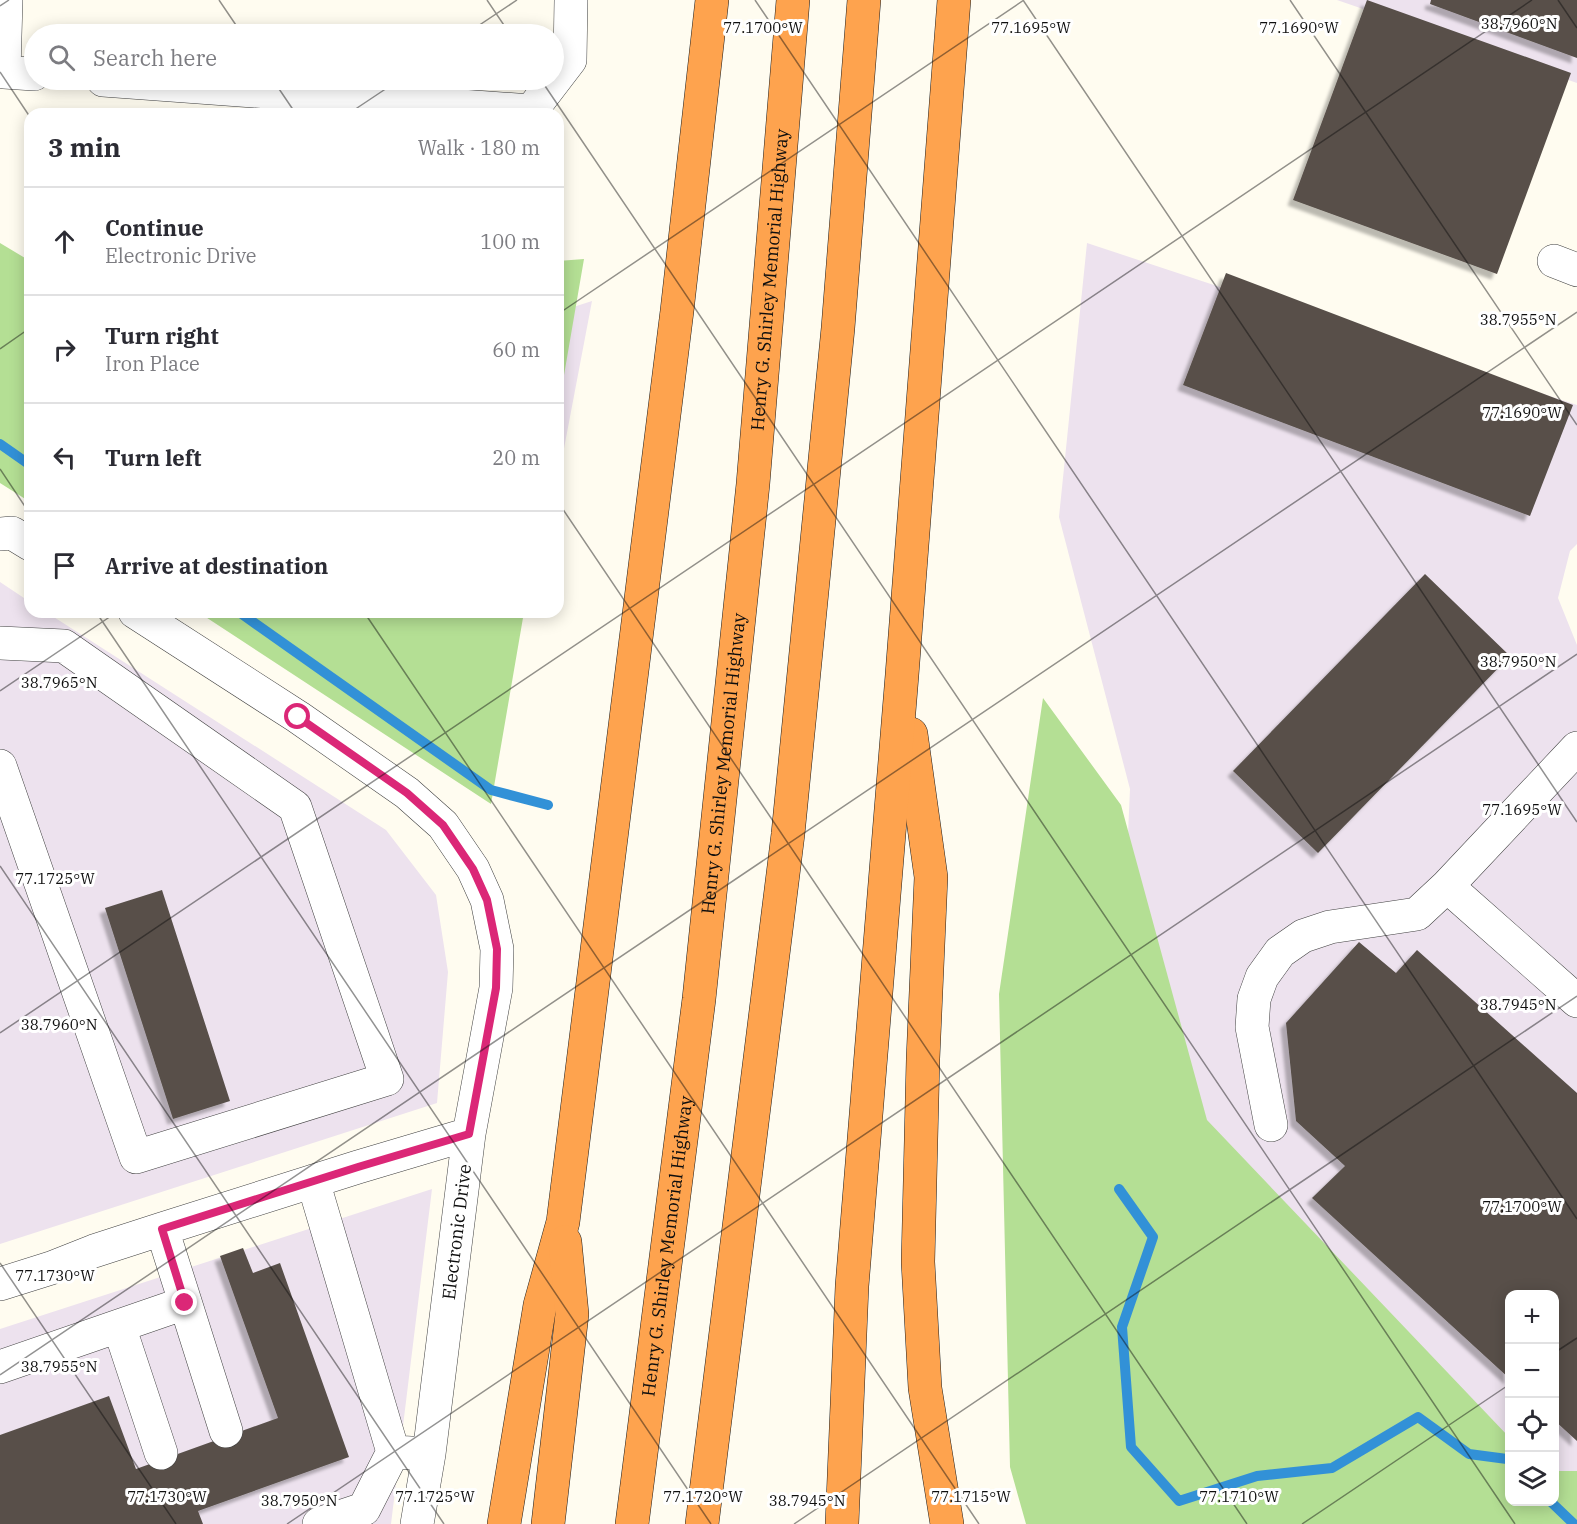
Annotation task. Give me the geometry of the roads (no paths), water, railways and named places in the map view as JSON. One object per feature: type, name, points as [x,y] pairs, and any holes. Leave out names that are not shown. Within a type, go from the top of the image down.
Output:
[{"type":"highway","points":[[504,1524],[540,1305],[563,1222],[677,311],[712,0]]},
{"type":"highway","name":"Henry G. Shirley Memorial Highway","points":[[633,1524],[697,1011],[748,531],[793,0]]},
{"type":"highway","points":[[702,1524],[788,834],[838,328],[864,0]]},
{"type":"highway","points":[[842,1524],[852,1286],[954,0]]},
{"type":"highway","points":[[902,675],[931,877],[923,1059],[918,1262],[925,1388],[947,1524]]},
{"type":"highway","points":[[548,1524],[572,1314],[563,1222]]},
{"type":"highway","points":[[934,1448],[938,1524]]},
{"type":"street","points":[[6,0],[4,72],[24,74]]},
{"type":"street","points":[[564,68],[570,60],[571,0]]},
{"type":"street","points":[[241,90],[490,108]]},
{"type":"street","points":[[533,108],[547,90]]},
{"type":"street","points":[[0,534],[12,533],[24,540]]},
{"type":"street","name":"Electronic Drive","points":[[144,618],[298,717],[407,793],[443,825],[473,869],[487,900],[497,949],[496,988],[469,1134],[429,1454],[417,1524]]},
{"type":"street","points":[[0,643],[64,646],[295,807],[387,1079],[136,1157],[0,766]]},
{"type":"street","points":[[1271,1125],[1252,1027],[1254,999],[1262,977],[1280,952],[1303,936],[1330,927],[1417,914],[1447,886],[1577,748]]},
{"type":"street","points":[[1447,886],[1577,1001]]},
{"type":"street","points":[[0,1284],[162,1229],[469,1134]]},
{"type":"street","points":[[313,1181],[393,1452],[364,1509],[319,1524]]},
{"type":"street","points":[[162,1229],[226,1431]]},
{"type":"street","points":[[0,1367],[185,1303]]},
{"type":"street","points":[[119,1326],[161,1453]]},
{"type":"street","points":[[393,1452],[429,1454]]},
{"type":"waterway","points":[[0,444],[24,461]]},
{"type":"waterway","points":[[247,618],[491,790],[548,805]]},
{"type":"waterway","points":[[1119,1189],[1153,1237],[1122,1327],[1131,1447],[1179,1501],[1257,1476],[1332,1468],[1418,1417],[1469,1454],[1505,1459]]},
{"type":"waterway","points":[[1555,1506],[1574,1524]]}]
